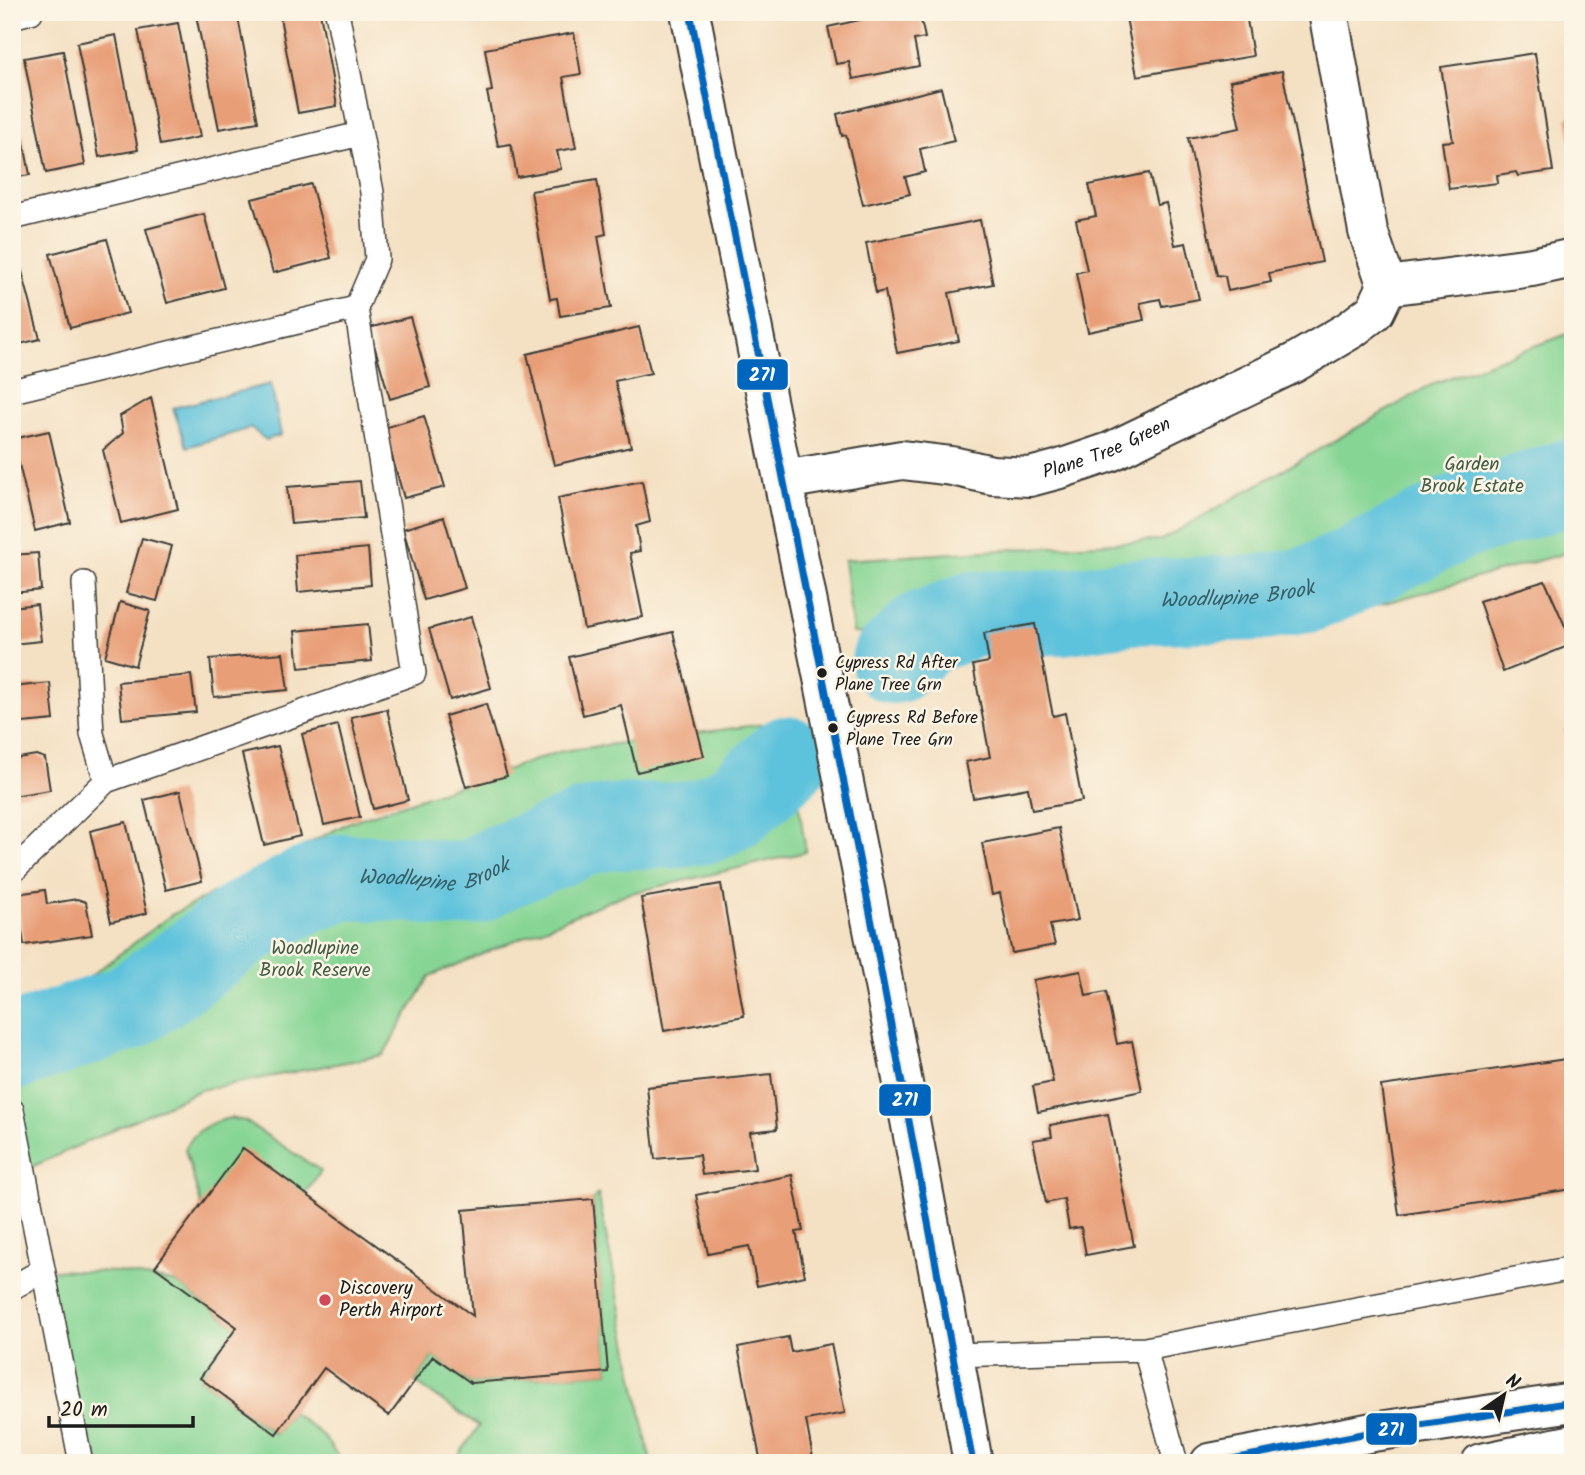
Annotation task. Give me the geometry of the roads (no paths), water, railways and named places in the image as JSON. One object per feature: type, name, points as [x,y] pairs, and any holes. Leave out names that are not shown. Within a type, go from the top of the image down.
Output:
[{"type":"street","points":[[690,12],[955,1355],[973,1463]]},
{"type":"street","points":[[1328,12],[1368,231],[1387,286],[1532,267],[1573,258]]},
{"type":"street","name":"Plane Tree Green","points":[[784,480],[902,460],[952,466],[992,475],[1030,477],[1110,452],[1294,363],[1350,330],[1375,311],[1387,286]]},
{"type":"street","points":[[1210,1463],[1373,1432],[1573,1402]]},
{"type":"street","points":[[1481,1463],[1573,1444]]},
{"type":"lane","points":[[12,17],[30,12]]},
{"type":"lane","points":[[12,872],[106,781],[414,673],[356,308],[377,259],[372,192],[337,12]]},
{"type":"lane","points":[[12,218],[360,134]]},
{"type":"lane","points":[[12,391],[356,308]]},
{"type":"lane","points":[[84,583],[92,734],[106,781]]},
{"type":"lane","points":[[12,1110],[81,1463]]},
{"type":"lane","points":[[955,1355],[1145,1349],[1573,1268]]},
{"type":"lane","points":[[12,1288],[43,1270]]},
{"type":"lane","points":[[1145,1349],[1177,1463]]},
{"type":"water","points":[[271,384],[281,435],[266,440],[251,428],[187,447],[173,408]]},
{"type":"waterway","name":"Woodlupine Brook","points":[[894,661],[924,633],[974,614],[1062,612],[1129,602],[1257,598],[1307,590],[1456,518],[1573,481]]},
{"type":"waterway","name":"Woodlupine Brook","points":[[12,1048],[125,1009],[245,922],[304,891],[341,877],[413,879],[448,885],[473,882],[499,868],[586,832],[612,827],[679,825],[705,821],[734,806],[787,759]]},
{"type":"place","name":"Cypress Rd After Plane Tree Grn","points":[[822,673]]},
{"type":"place","name":"Cypress Rd Before Plane Tree Grn","points":[[833,728]]},
{"type":"place","name":"Discovery Perth Airport","points":[[325,1300]]},
{"type":"park label","name":"Garden Brook Estate","points":[[1472,476]]},
{"type":"park label","name":"Woodlupine Brook Reserve","points":[[315,960]]}]
